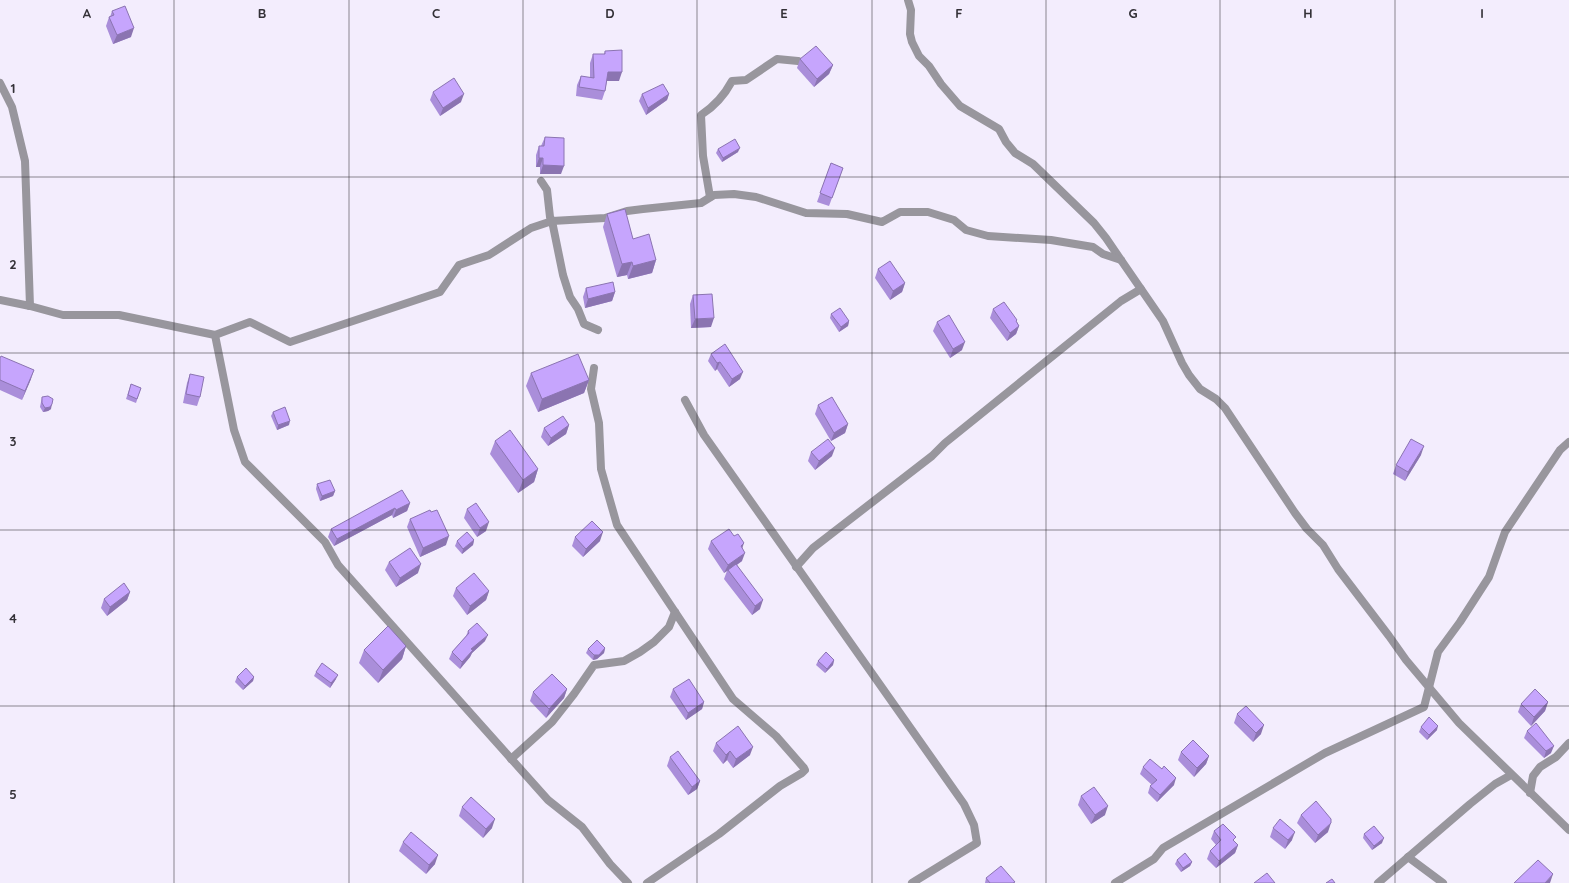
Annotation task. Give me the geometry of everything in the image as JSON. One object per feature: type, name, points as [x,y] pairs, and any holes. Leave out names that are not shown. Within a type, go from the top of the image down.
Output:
[{"type":"street","points":[[908,0],[911,10],[910,34],[914,48],[929,66],[941,84],[960,106],[999,129],[1006,142],[1016,153],[1033,164],[1094,223],[1163,321],[1189,375],[1200,389],[1216,399],[1224,408],[1295,513],[1307,529],[1323,545],[1338,569],[1406,660],[1459,723],[1569,830]]},
{"type":"street","points":[[710,197],[704,156],[701,115],[712,108],[725,94],[732,81],[746,80],[777,60],[798,61]]},
{"type":"street","points":[[0,83],[12,107],[25,161],[30,306]]},
{"type":"street","points":[[541,181],[547,190],[550,217],[563,275],[570,297],[578,309],[584,324],[598,330]]},
{"type":"street","points":[[0,300],[63,315],[119,315],[215,335],[250,322],[290,342],[440,292],[459,265],[489,255],[531,228],[552,221],[605,218],[627,211],[701,203],[714,195],[744,195],[756,197],[806,213],[847,214],[882,222],[900,212],[928,212],[954,220],[966,230],[988,236],[1051,240],[1093,247],[1103,254],[1121,260]]},
{"type":"street","points":[[796,567],[814,548],[932,456],[945,443],[1121,301],[1141,289]]},
{"type":"street","points":[[215,335],[234,430],[245,462],[325,542],[338,565],[548,800],[582,827],[610,864],[628,883]]},
{"type":"street","points":[[594,368],[591,389],[599,423],[601,469],[617,525],[733,699],[776,736],[802,764],[805,770],[780,786],[719,834],[647,883]]},
{"type":"street","points":[[685,400],[704,435],[964,804],[974,825],[977,843],[912,883]]},
{"type":"street","points":[[1115,883],[1154,859],[1164,848],[1325,753],[1424,707],[1438,652],[1460,622],[1489,577],[1505,532],[1560,450],[1569,442]]},
{"type":"street","points":[[511,759],[552,722],[594,665],[624,661],[640,652],[654,642],[669,626],[675,612]]},
{"type":"street","points":[[1530,793],[1534,776],[1540,766],[1556,757],[1569,743]]},
{"type":"street","points":[[1378,883],[1489,789],[1511,775]]},
{"type":"street","points":[[1408,857],[1443,883]]},
{"type":"building","points":[[125,6],[134,28],[117,35],[109,17],[114,15],[112,11]]},
{"type":"building","points":[[816,46],[833,65],[817,79],[800,59]]},
{"type":"building","points":[[622,50],[622,72],[608,72],[605,91],[579,87],[581,76],[594,78],[593,54],[605,54],[605,51]]},
{"type":"building","points":[[454,78],[464,94],[443,108],[433,92]]},
{"type":"building","points":[[663,84],[669,94],[648,108],[642,94]]},
{"type":"building","points":[[545,137],[564,138],[564,166],[543,165],[543,158],[539,158],[539,146],[544,146]]},
{"type":"building","points":[[735,139],[740,148],[723,158],[718,149]]},
{"type":"building","points":[[831,163],[843,168],[832,198],[820,193]]},
{"type":"building","points":[[625,209],[633,239],[649,234],[656,260],[633,266],[632,262],[622,264],[607,214]]},
{"type":"building","points":[[890,261],[905,283],[893,291],[878,269]]},
{"type":"building","points":[[613,282],[615,292],[588,299],[586,288]]},
{"type":"building","points":[[712,294],[714,318],[695,319],[693,295]]},
{"type":"building","points":[[1004,302],[1017,320],[1016,321],[1019,326],[1010,333],[993,309]]},
{"type":"building","points":[[840,308],[849,321],[841,327],[831,314]]},
{"type":"building","points":[[949,315],[965,342],[953,349],[937,322]]},
{"type":"building","points":[[725,344],[743,372],[732,379],[720,362],[717,363],[711,354]]},
{"type":"building","points":[[578,354],[589,380],[542,399],[531,373]]},
{"type":"building","points":[[1,356],[34,370],[25,391],[0,380]]},
{"type":"building","points":[[190,374],[204,377],[200,397],[186,394]]},
{"type":"building","points":[[131,384],[141,388],[137,399],[128,395]]},
{"type":"building","points":[[48,396],[53,399],[52,404],[50,407],[45,408],[42,403],[42,397]]},
{"type":"building","points":[[832,397],[848,424],[834,433],[818,405]]},
{"type":"building","points":[[285,407],[290,421],[278,425],[273,412]]},
{"type":"building","points":[[563,416],[569,425],[551,438],[544,428]]},
{"type":"building","points":[[510,430],[538,469],[523,480],[495,441]]},
{"type":"building","points":[[828,439],[835,448],[819,461],[811,452]]},
{"type":"building","points":[[1411,439],[1424,446],[1408,472],[1396,465]]},
{"type":"building","points":[[330,480],[335,491],[322,496],[317,484]]},
{"type":"building","points":[[402,490],[410,503],[396,510],[395,508],[337,539],[331,529]]},
{"type":"building","points":[[476,503],[489,522],[480,528],[467,509]]},
{"type":"building","points":[[430,510],[431,512],[437,510],[449,536],[423,548],[410,519]]},
{"type":"building","points":[[592,521],[603,532],[586,549],[575,537]]},
{"type":"building","points":[[729,529],[734,536],[738,534],[744,543],[741,546],[745,553],[728,565],[711,541]]},
{"type":"building","points":[[467,532],[474,540],[463,549],[457,541]]},
{"type":"building","points":[[410,548],[421,564],[400,578],[389,562]]},
{"type":"building","points":[[736,564],[763,600],[755,606],[728,570]]},
{"type":"building","points":[[474,573],[489,591],[470,606],[456,588]]},
{"type":"building","points":[[124,583],[130,592],[110,607],[104,599]]},
{"type":"building","points":[[477,623],[488,635],[471,649],[473,650],[462,662],[452,652],[469,633],[468,631]]},
{"type":"building","points":[[388,626],[406,646],[383,670],[364,650]]},
{"type":"building","points":[[597,640],[605,648],[599,655],[594,655],[588,649]]},
{"type":"building","points":[[826,652],[834,660],[827,669],[818,661]]},
{"type":"building","points":[[322,663],[338,675],[331,683],[316,672]]},
{"type":"building","points":[[246,668],[254,677],[245,686],[237,677]]},
{"type":"building","points":[[552,674],[567,689],[549,709],[533,692]]},
{"type":"building","points":[[689,679],[704,702],[688,713],[673,689]]},
{"type":"building","points":[[1535,689],[1548,702],[1534,717],[1521,704]]},
{"type":"building","points":[[1246,706],[1264,725],[1256,733],[1237,714]]},
{"type":"building","points":[[1429,717],[1438,726],[1429,735],[1421,727]]},
{"type":"building","points":[[1536,723],[1554,746],[1546,751],[1527,731]]},
{"type":"building","points":[[738,726],[753,747],[736,759],[730,751],[726,755],[716,743]]},
{"type":"building","points":[[1193,740],[1209,756],[1197,768],[1181,752]]},
{"type":"building","points":[[678,751],[700,781],[692,787],[670,757]]},
{"type":"building","points":[[1150,759],[1162,769],[1164,766],[1176,778],[1160,795],[1150,786],[1157,780],[1143,767]]},
{"type":"building","points":[[1094,787],[1108,806],[1095,815],[1081,796]]},
{"type":"building","points":[[471,797],[495,819],[486,829],[462,807]]},
{"type":"building","points":[[1316,801],[1331,819],[1331,823],[1318,835],[1301,815]]},
{"type":"building","points":[[1280,819],[1295,832],[1288,840],[1273,828]]},
{"type":"building","points":[[1223,824],[1236,837],[1233,840],[1238,845],[1219,861],[1210,851],[1221,840],[1214,831]]},
{"type":"building","points":[[1374,826],[1384,838],[1374,846],[1364,834]]},
{"type":"building","points":[[411,832],[438,855],[429,865],[403,842]]},
{"type":"building","points":[[1185,853],[1192,862],[1183,868],[1177,860]]},
{"type":"building","points":[[1538,860],[1553,874],[1545,883],[1514,883]]},
{"type":"building","points":[[1001,866],[1015,882],[990,883],[986,878]]},
{"type":"building","points":[[1267,873],[1275,883],[1254,883]]},
{"type":"building","points":[[1332,879],[1335,883],[1326,883]]}]
